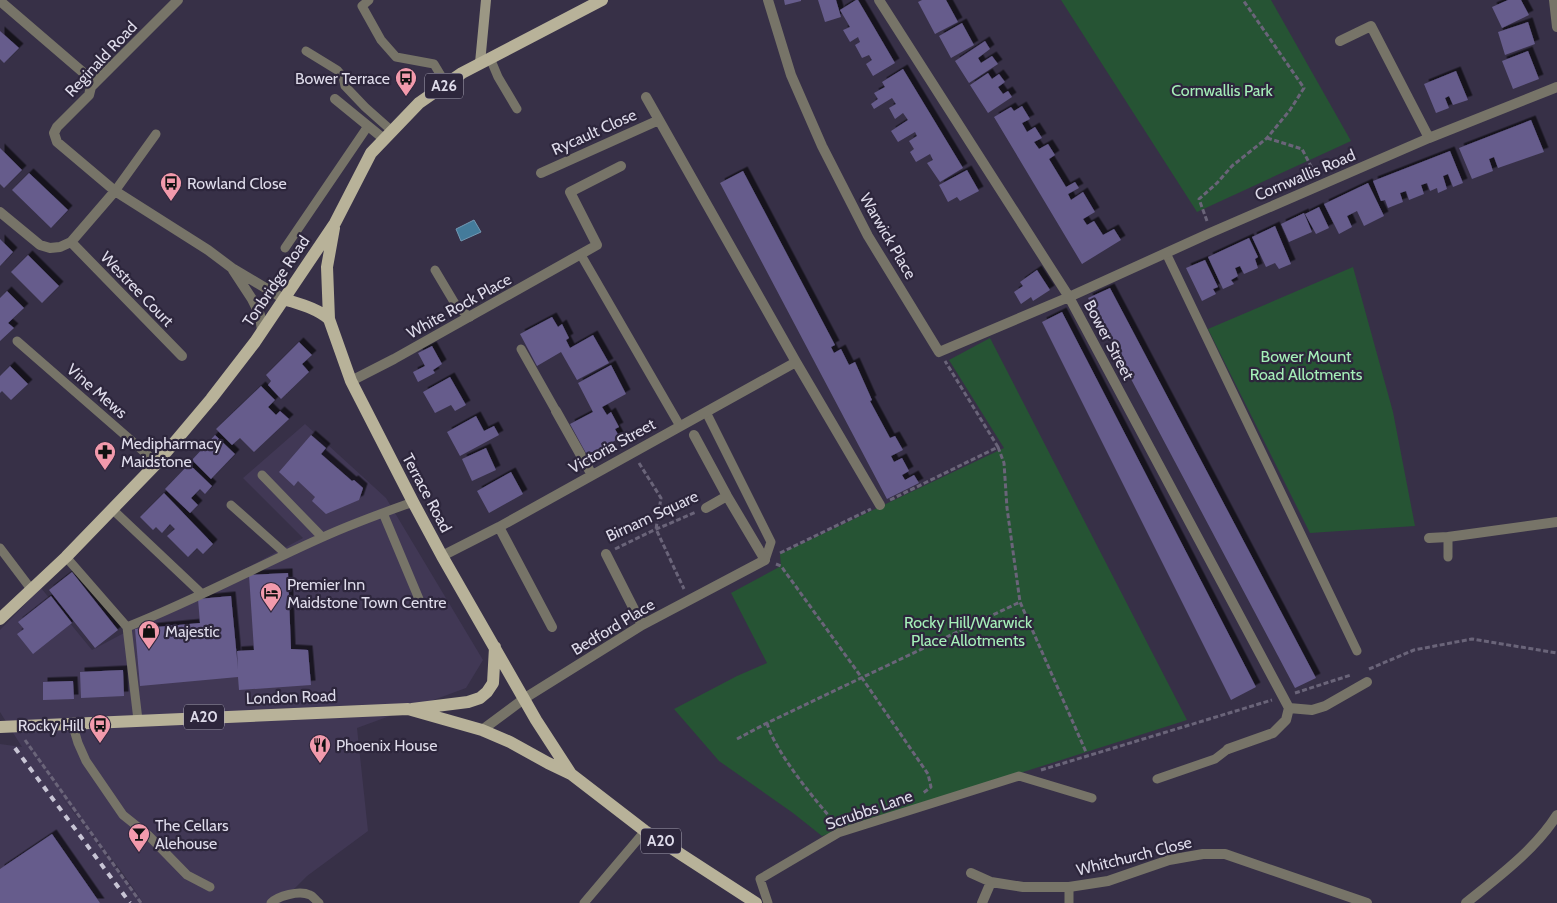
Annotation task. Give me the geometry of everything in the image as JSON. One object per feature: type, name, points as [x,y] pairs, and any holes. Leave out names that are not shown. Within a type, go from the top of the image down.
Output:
[{"type":"main road","name":"Tonbridge Road","points":[[0,619],[66,557],[157,463],[211,399],[262,331],[335,224],[371,153],[419,103],[446,84],[485,61],[602,0]]},
{"type":"main road","name":"Terrace Road","points":[[335,224],[327,268],[329,319],[351,381],[442,556],[495,647]]},
{"type":"main road","points":[[284,299],[314,309],[329,319]]},
{"type":"main road","name":"London Road","points":[[495,647],[536,720],[570,774]]},
{"type":"main road","name":"A20","points":[[408,709],[468,702],[480,698],[493,683],[495,647]]},
{"type":"main road","name":"London Road","points":[[0,726],[408,709],[482,730],[510,742],[570,774],[645,831],[756,903]]},
{"type":"street","name":"Reginald Road","points":[[115,191],[56,142],[54,134],[57,127],[89,95],[91,87],[178,0]]},
{"type":"street","points":[[485,61],[486,0]]},
{"type":"street","name":"Warwick Place","points":[[768,0],[790,75],[822,146],[868,236],[939,352]]},
{"type":"street","name":"Bower Street","points":[[879,0],[1069,298],[1289,708]]},
{"type":"street","points":[[1554,0],[1557,27]]},
{"type":"street","points":[[0,1],[85,74],[91,87]]},
{"type":"street","points":[[1340,41],[1371,26],[1429,138]]},
{"type":"street","name":"Cornwallis Road","points":[[1069,298],[1321,184],[1557,87]]},
{"type":"street","name":"Rycault Close","points":[[646,97],[796,362]]},
{"type":"street","points":[[335,99],[368,126],[388,135]]},
{"type":"street","name":"Rycault Close","points":[[541,172],[659,120]]},
{"type":"street","points":[[581,255],[597,245],[570,192],[621,166]]},
{"type":"street","points":[[0,212],[40,245],[55,248],[71,242],[115,191],[208,250],[232,268],[284,299]]},
{"type":"street","name":"Westree Court","points":[[71,242],[182,356]]},
{"type":"street","name":"White Rock Place","points":[[351,381],[581,255]]},
{"type":"street","points":[[232,268],[260,315],[262,331]]},
{"type":"street","points":[[939,352],[1069,298]]},
{"type":"street","points":[[796,362],[880,505]]},
{"type":"street","name":"Victoria Street","points":[[442,556],[499,527],[796,362]]},
{"type":"street","points":[[556,411],[592,475]]},
{"type":"street","points":[[694,435],[727,496],[766,560]]},
{"type":"street","name":"Birnam Square","points":[[706,508],[727,496]]},
{"type":"street","points":[[1429,538],[1557,522]]},
{"type":"street","points":[[499,527],[552,627]]},
{"type":"street","name":"Birnam Square","points":[[606,554],[642,625]]},
{"type":"street","name":"Bedford Place","points":[[482,730],[525,698],[642,625],[766,560]]},
{"type":"street","points":[[1228,749],[1273,733],[1286,720],[1289,708],[1312,710],[1325,706],[1367,682]]},
{"type":"street","points":[[1466,903],[1515,861],[1555,821]]},
{"type":"street","name":"Whitchurch Close","points":[[971,873],[991,882],[1023,887],[1069,888],[1108,881],[1170,860],[1203,854],[1225,854],[1367,903]]},
{"type":"street","points":[[982,903],[991,882]]},
{"type":"lane","points":[[363,2],[381,40],[396,57],[434,64],[446,84]]},
{"type":"lane","points":[[306,52],[337,70],[343,77],[346,86],[388,135]]},
{"type":"lane","points":[[485,61],[498,77],[517,109]]},
{"type":"lane","points":[[285,248],[368,126]]},
{"type":"lane","points":[[115,191],[156,134]]},
{"type":"lane","points":[[1166,253],[1358,651]]},
{"type":"lane","points":[[581,255],[680,426]]},
{"type":"lane","points":[[435,270],[457,307],[470,317]]},
{"type":"lane","name":"Vine Mews","points":[[17,341],[157,463]]},
{"type":"lane","points":[[521,349],[556,411]]},
{"type":"lane","points":[[706,412],[771,542],[766,560]]},
{"type":"lane","points":[[262,475],[322,537]]},
{"type":"lane","points":[[127,627],[322,537],[413,502]]},
{"type":"lane","points":[[231,505],[286,554]]},
{"type":"lane","points":[[112,509],[202,594]]},
{"type":"lane","points":[[383,513],[419,599]]},
{"type":"lane","points":[[1448,537],[1448,557]]},
{"type":"lane","points":[[0,548],[31,589]]},
{"type":"lane","points":[[66,557],[127,627],[138,720]]},
{"type":"lane","points":[[72,723],[86,761],[123,815],[148,835],[188,875],[210,887]]},
{"type":"lane","points":[[1157,779],[1215,759],[1228,749]]},
{"type":"lane","name":"Scrubbs Lane","points":[[768,903],[760,879],[838,833],[1019,776],[1092,798]]},
{"type":"lane","points":[[584,903],[645,831]]},
{"type":"lane","points":[[1069,888],[1069,903]]},
{"type":"lane","points":[[271,903],[275,899],[296,894],[309,895],[319,903]]},
{"type":"path","points":[[1210,233],[1199,199],[1232,166],[1267,138],[1290,110],[1304,88],[1243,0]]},
{"type":"path","points":[[1267,138],[1302,149],[1321,184]]},
{"type":"path","points":[[939,352],[998,447],[1004,463],[1007,508],[1020,602],[1086,752]]},
{"type":"path","points":[[766,560],[998,447]]},
{"type":"path","points":[[632,452],[661,498],[656,529],[690,601]]},
{"type":"path","name":"Birnam Square","points":[[606,554],[656,529],[706,508]]},
{"type":"path","points":[[766,560],[781,566],[862,678],[928,774],[930,786],[920,795]]},
{"type":"path","points":[[737,739],[1020,602]]},
{"type":"path","points":[[767,723],[770,734],[801,781],[834,824],[844,821]]},
{"type":"path","points":[[28,725],[24,739],[142,903]]},
{"type":"shaded area","points":[[305,424],[386,498],[483,660],[466,688],[357,728],[368,831],[307,876],[280,903],[0,903],[0,744],[22,747],[0,712],[0,630],[41,588],[92,650],[303,538],[243,478]],"holes":[[[57,791],[119,868],[143,902]]]},
{"type":"green space","name":"Cornwallis Park","points":[[1061,0],[1271,0],[1351,141],[1197,212]]},
{"type":"green space","name":"Bower Mount Road Allotments","points":[[1353,267],[1393,412],[1415,526],[1310,533],[1208,329]]},
{"type":"green space","name":"Rocky Hill/Warwick Place Allotments","points":[[990,338],[1187,720],[822,836],[793,813],[719,761],[674,709],[737,676],[767,663],[731,593],[781,566],[780,554],[1004,448],[949,360]]},
{"type":"water","points":[[474,220],[481,232],[461,241],[456,229]]},
{"type":"building","points":[[784,0],[801,0],[801,1],[785,5]]},
{"type":"building","points":[[818,0],[836,0],[841,17],[825,22]]},
{"type":"building","points":[[858,0],[895,63],[873,76],[866,64],[872,60],[869,55],[862,58],[855,45],[860,42],[858,37],[850,42],[843,30],[850,27],[840,10]]},
{"type":"building","points":[[922,0],[946,0],[958,22],[935,34],[918,2]]},
{"type":"building","points":[[1508,0],[1521,0],[1529,15],[1502,28],[1492,7]]},
{"type":"building","points":[[1528,22],[1535,44],[1505,55],[1498,32]]},
{"type":"building","points":[[962,23],[974,45],[951,58],[939,36]]},
{"type":"building","points":[[0,31],[19,48],[4,63],[0,59]]},
{"type":"building","points":[[985,41],[990,49],[978,58],[981,63],[992,56],[998,64],[969,83],[955,61]]},
{"type":"building","points":[[1528,51],[1539,79],[1513,89],[1502,61]]},
{"type":"building","points":[[903,69],[963,168],[940,182],[927,163],[933,160],[930,154],[916,162],[910,152],[914,149],[909,141],[917,136],[915,132],[898,142],[891,131],[908,120],[903,113],[895,119],[889,108],[896,104],[892,98],[874,109],[871,104],[878,99],[874,93],[885,87],[882,82]]},
{"type":"building","points":[[1456,71],[1468,100],[1453,105],[1449,96],[1445,98],[1449,108],[1436,113],[1424,84]]},
{"type":"building","points":[[988,73],[992,79],[999,74],[1005,82],[998,87],[1003,94],[1008,91],[1012,97],[988,113],[970,85]]},
{"type":"building","points":[[1022,106],[1030,119],[1022,123],[1027,132],[1035,127],[1042,138],[1034,142],[1039,149],[1048,144],[1055,155],[1049,159],[1066,187],[1075,182],[1079,188],[1068,194],[1071,200],[1083,192],[1095,212],[1083,219],[1087,225],[1094,221],[1103,235],[1114,229],[1121,240],[1082,264],[994,117],[1011,107],[1014,111]]},
{"type":"building","points":[[1531,120],[1544,152],[1498,168],[1494,157],[1489,159],[1493,171],[1472,179],[1459,148]]},
{"type":"building","points":[[0,148],[22,170],[4,188],[0,184]]},
{"type":"building","points":[[1450,151],[1463,183],[1453,187],[1448,174],[1443,176],[1447,189],[1438,193],[1437,188],[1430,191],[1427,183],[1421,185],[1424,194],[1409,200],[1406,191],[1400,193],[1403,202],[1388,208],[1385,200],[1381,201],[1373,181]]},
{"type":"building","points":[[967,170],[979,191],[960,201],[957,197],[948,202],[939,185]]},
{"type":"building","points":[[743,171],[835,345],[831,347],[834,353],[841,349],[849,365],[855,362],[872,400],[870,401],[890,438],[895,436],[903,450],[891,456],[894,462],[902,458],[909,471],[902,475],[905,480],[914,475],[919,483],[887,499],[720,183]]},
{"type":"building","points":[[29,173],[68,210],[51,228],[12,190]]},
{"type":"building","points":[[1368,183],[1384,216],[1364,226],[1357,211],[1347,216],[1352,227],[1339,234],[1324,204]]},
{"type":"building","points":[[1319,207],[1329,228],[1316,234],[1305,214]]},
{"type":"building","points":[[1304,213],[1312,232],[1289,242],[1281,224]]},
{"type":"building","points":[[1275,226],[1291,264],[1279,269],[1275,263],[1266,267],[1252,237]]},
{"type":"building","points":[[1249,238],[1258,257],[1255,259],[1258,268],[1244,274],[1240,266],[1235,268],[1238,276],[1231,280],[1234,284],[1223,289],[1208,257]]},
{"type":"building","points":[[0,239],[13,252],[0,266]]},
{"type":"building","points":[[28,255],[59,286],[42,303],[11,272]]},
{"type":"building","points":[[1205,260],[1218,287],[1213,289],[1216,294],[1202,301],[1186,268]]},
{"type":"building","points":[[1037,270],[1050,290],[1033,301],[1031,297],[1021,304],[1014,292],[1023,286],[1020,282]]},
{"type":"building","points":[[1110,288],[1316,678],[1295,688],[1088,298]]},
{"type":"building","points":[[7,291],[24,308],[8,323],[14,328],[0,341],[0,298]]},
{"type":"building","points":[[1062,312],[1256,687],[1231,700],[1042,322]]},
{"type":"building","points":[[552,317],[558,327],[562,324],[569,338],[566,340],[570,348],[593,335],[609,363],[577,380],[561,352],[537,366],[520,334]]},
{"type":"building","points":[[299,342],[312,355],[302,364],[309,372],[281,399],[268,385],[271,381],[266,375]]},
{"type":"building","points":[[432,346],[442,364],[433,370],[435,373],[418,382],[413,372],[425,366],[418,353]]},
{"type":"building","points":[[611,365],[626,394],[602,407],[607,415],[611,412],[619,427],[615,429],[620,438],[587,455],[570,424],[593,412],[578,383]]},
{"type":"building","points":[[10,366],[28,384],[11,400],[2,391],[0,393],[0,376]]},
{"type":"building","points":[[450,377],[466,405],[455,411],[451,405],[435,413],[423,392]]},
{"type":"building","points":[[261,386],[275,400],[268,407],[276,415],[280,411],[289,419],[254,452],[240,438],[232,445],[216,429]]},
{"type":"building","points":[[476,416],[484,431],[494,426],[499,435],[460,456],[447,432]]},
{"type":"building","points":[[215,435],[235,454],[211,479],[192,460]]},
{"type":"building","points":[[311,435],[326,448],[321,454],[363,488],[359,500],[326,514],[312,501],[315,497],[298,481],[294,486],[279,472]]},
{"type":"building","points":[[486,448],[496,470],[472,481],[462,459]]},
{"type":"building","points":[[189,464],[212,486],[205,494],[200,489],[191,498],[198,505],[190,513],[165,489]]},
{"type":"building","points":[[511,472],[523,494],[489,513],[477,491]]},
{"type":"building","points":[[164,493],[213,544],[203,554],[197,548],[188,557],[167,536],[175,529],[170,524],[162,533],[156,527],[153,530],[140,517]]},
{"type":"building","points":[[72,572],[118,630],[95,648],[49,590]]},
{"type":"building","points":[[288,573],[291,649],[308,650],[311,685],[239,690],[238,677],[140,686],[135,629],[200,623],[198,599],[231,596],[238,669],[237,651],[254,650],[249,575]]},
{"type":"building","points":[[51,596],[72,623],[33,654],[17,634],[24,629],[18,622]]},
{"type":"building","points":[[123,670],[124,696],[81,698],[80,672]]},
{"type":"building","points":[[73,681],[74,699],[43,700],[43,682]]},
{"type":"building","points":[[52,834],[100,903],[0,903],[0,869]]},
{"type":"railway","points":[[15,748],[130,903]]},
{"type":"place","name":"Bower Terrace","points":[[406,97]]},
{"type":"place","name":"Rowland Close","points":[[171,202]]},
{"type":"place","name":"Medipharmacy Maidstone","points":[[105,471]]},
{"type":"place","name":"Premier Inn Maidstone Town Centre","points":[[271,612]]},
{"type":"place","name":"Majestic","points":[[149,650]]},
{"type":"place","name":"Rocky Hill","points":[[100,744]]},
{"type":"place","name":"Phoenix House","points":[[320,764]]},
{"type":"place","name":"The Cellars Alehouse","points":[[139,853]]}]
